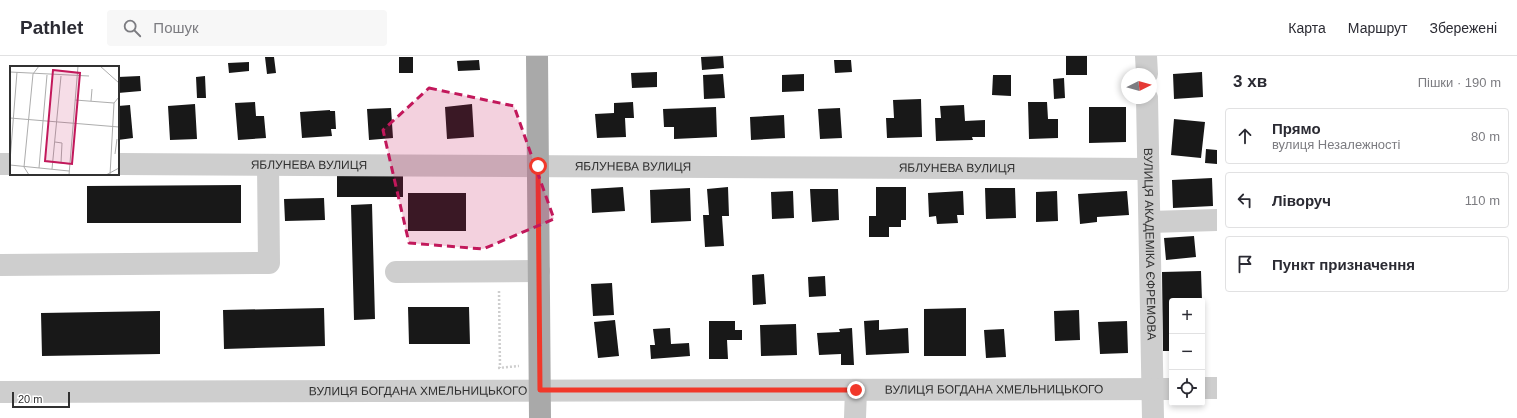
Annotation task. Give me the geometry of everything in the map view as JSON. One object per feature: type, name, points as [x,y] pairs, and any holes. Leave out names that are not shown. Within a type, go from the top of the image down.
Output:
[{"type":"main road","points":[[537,56],[540,418]]},
{"type":"street","points":[[1146,56],[1147,68]]},
{"type":"street","name":"ВУЛИЦЯ АКАДЕМІКА ЄФРЕМОВА","points":[[1147,104],[1150,222],[1162,389],[1153,418]]},
{"type":"street","name":"ЯБЛУНЕВА ВУЛИЦЯ","points":[[119,164],[1148,169]]},
{"type":"street","points":[[0,265],[269,263],[268,165]]},
{"type":"street","points":[[1150,222],[1217,220]]},
{"type":"street","points":[[396,272],[538,271]]},
{"type":"street","points":[[1205,388],[1217,388]]},
{"type":"street","name":"ВУЛИЦЯ БОГДАНА ХМЕЛЬНИЦЬКОГО","points":[[0,392],[1162,389]]},
{"type":"street","points":[[855,418],[856,390]]},
{"type":"path","points":[[498,271],[500,368]]},
{"type":"highlighted area","points":[[429,88],[514,106],[554,219],[483,249],[409,243],[383,130]]},
{"type":"building","points":[[723,56],[724,68],[702,70],[701,57]]},
{"type":"building","points":[[1066,56],[1087,56],[1087,75],[1066,75]]},
{"type":"building","points":[[265,57],[274,57],[276,73],[267,74]]},
{"type":"building","points":[[399,57],[413,57],[413,73],[399,73]]},
{"type":"building","points":[[479,60],[480,70],[458,71],[457,61]]},
{"type":"building","points":[[834,60],[851,60],[852,72],[835,73]]},
{"type":"building","points":[[249,62],[249,71],[229,73],[228,63]]},
{"type":"building","points":[[657,72],[657,87],[632,88],[631,73]]},
{"type":"building","points":[[1202,72],[1203,97],[1174,99],[1173,74]]},
{"type":"building","points":[[723,74],[725,98],[704,99],[703,75]]},
{"type":"building","points":[[804,74],[804,91],[782,92],[782,75]]},
{"type":"building","points":[[993,75],[1011,75],[1011,96],[992,95]]},
{"type":"building","points":[[140,76],[141,91],[119,93],[119,77]]},
{"type":"building","points":[[205,76],[206,98],[197,98],[196,77]]},
{"type":"building","points":[[1064,78],[1065,98],[1054,99],[1053,79]]},
{"type":"building","points":[[921,99],[922,137],[887,138],[886,118],[894,118],[893,100]]},
{"type":"building","points":[[255,102],[256,116],[264,116],[266,138],[238,140],[235,103]]},
{"type":"building","points":[[633,102],[634,118],[625,118],[626,137],[597,138],[595,114],[614,113],[614,103]]},
{"type":"building","points":[[1028,102],[1047,102],[1048,119],[1058,119],[1058,138],[1029,139]]},
{"type":"building","points":[[195,104],[197,139],[170,140],[168,106]]},
{"type":"building","points":[[472,104],[474,137],[447,139],[445,107]]},
{"type":"building","points":[[130,105],[133,138],[119,140],[119,106]]},
{"type":"building","points":[[964,105],[965,121],[985,120],[985,137],[972,137],[973,140],[936,141],[935,118],[941,118],[940,106]]},
{"type":"building","points":[[716,107],[717,137],[674,139],[674,127],[664,127],[663,109]]},
{"type":"building","points":[[1089,107],[1126,107],[1126,142],[1089,143]]},
{"type":"building","points":[[391,108],[393,138],[369,140],[367,109]]},
{"type":"building","points":[[840,108],[842,138],[820,139],[818,109]]},
{"type":"building","points":[[335,111],[336,129],[331,129],[332,136],[302,138],[300,112]]},
{"type":"building","points":[[784,115],[785,138],[751,140],[750,117]]},
{"type":"building","points":[[1174,119],[1205,122],[1201,158],[1171,155]]},
{"type":"building","points":[[1206,149],[1217,150],[1217,164],[1205,163]]},
{"type":"building","points":[[337,176],[403,176],[403,197],[337,197]]},
{"type":"building","points":[[1212,178],[1213,206],[1173,208],[1172,180]]},
{"type":"building","points":[[241,185],[241,223],[87,223],[87,186]]},
{"type":"building","points":[[623,187],[625,211],[592,213],[591,189]]},
{"type":"building","points":[[728,187],[729,216],[722,216],[724,246],[705,247],[703,215],[709,215],[707,189]]},
{"type":"building","points":[[876,187],[906,187],[906,220],[901,220],[901,227],[889,227],[889,237],[869,237],[869,216],[876,216]]},
{"type":"building","points":[[690,188],[691,221],[651,223],[650,190]]},
{"type":"building","points":[[985,188],[1015,188],[1016,218],[986,219]]},
{"type":"building","points":[[810,189],[838,189],[839,220],[812,222]]},
{"type":"building","points":[[793,191],[794,218],[772,219],[771,192]]},
{"type":"building","points":[[963,191],[964,215],[957,215],[958,223],[937,224],[936,216],[929,217],[928,193]]},
{"type":"building","points":[[1057,191],[1058,221],[1036,222],[1036,192]]},
{"type":"building","points":[[1127,191],[1129,215],[1097,217],[1097,222],[1080,224],[1078,194]]},
{"type":"building","points":[[408,193],[466,193],[466,231],[408,231]]},
{"type":"building","points":[[324,198],[325,220],[285,221],[284,199]]},
{"type":"building","points":[[372,204],[375,319],[354,320],[351,205]]},
{"type":"building","points":[[1194,236],[1196,257],[1166,260],[1164,238]]},
{"type":"building","points":[[1201,271],[1202,298],[1169,298],[1169,351],[1163,351],[1162,272]]},
{"type":"building","points":[[764,274],[766,304],[753,305],[752,275]]},
{"type":"building","points":[[825,276],[826,296],[809,297],[808,277]]},
{"type":"building","points":[[612,283],[614,315],[593,316],[591,284]]},
{"type":"building","points":[[408,307],[469,307],[470,344],[409,344]]},
{"type":"building","points":[[324,308],[325,346],[224,349],[223,310]]},
{"type":"building","points":[[966,308],[966,356],[924,356],[924,309]]},
{"type":"building","points":[[1079,310],[1080,340],[1055,341],[1054,311]]},
{"type":"building","points":[[160,311],[160,354],[42,356],[41,313]]},
{"type":"building","points":[[615,320],[619,356],[598,358],[594,322]]},
{"type":"building","points":[[879,320],[879,330],[908,328],[909,353],[866,355],[864,321]]},
{"type":"building","points":[[709,321],[735,321],[735,330],[742,330],[742,340],[727,340],[728,359],[709,359]]},
{"type":"building","points":[[1127,321],[1128,353],[1100,354],[1098,322]]},
{"type":"building","points":[[796,324],[797,355],[761,356],[760,325]]},
{"type":"building","points":[[670,328],[671,344],[689,343],[690,356],[651,359],[650,345],[655,345],[653,329]]},
{"type":"building","points":[[852,328],[854,365],[841,365],[841,354],[819,355],[817,333],[840,332],[839,329]]},
{"type":"building","points":[[1004,329],[1006,357],[986,358],[984,330]]},
{"type":"route","points":[[538,166],[540,390],[856,390]]}]
